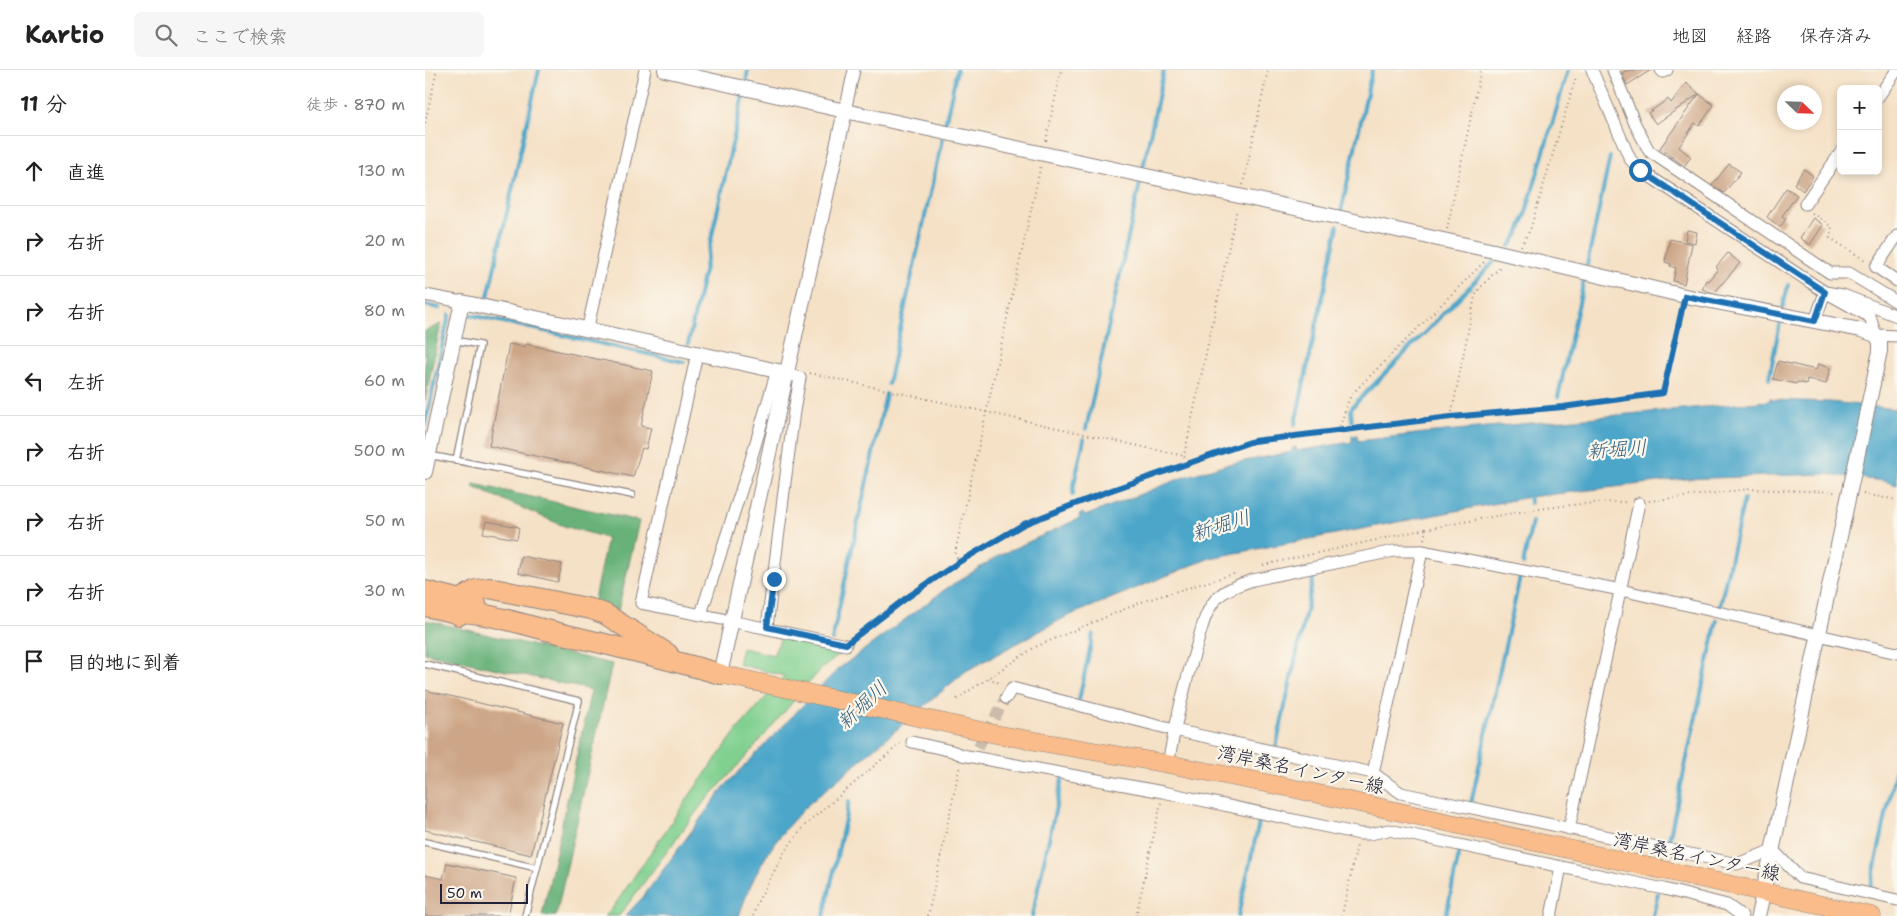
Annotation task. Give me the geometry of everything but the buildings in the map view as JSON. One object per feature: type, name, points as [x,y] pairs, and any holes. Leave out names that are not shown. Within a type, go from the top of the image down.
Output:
[{"type":"highway","points":[[440,601],[486,597],[589,619],[677,661],[720,674]]},
{"type":"highway","points":[[440,601],[484,627],[632,661],[677,661]]},
{"type":"main road","name":"湾岸桑名インター線","points":[[720,674],[995,734],[1168,764],[1406,812],[1872,916]]},
{"type":"street","points":[[587,331],[645,70]]},
{"type":"street","points":[[665,70],[845,111],[1494,251],[1685,296],[1861,330],[1876,335],[1897,336]]},
{"type":"street","points":[[720,674],[854,70]]},
{"type":"street","points":[[1591,70],[1634,165],[1825,292],[1870,317],[1880,342],[1873,388],[1757,916]]},
{"type":"street","points":[[1613,70],[1635,124],[1649,151],[1830,273],[1849,273],[1897,302]]},
{"type":"street","points":[[1661,70],[1663,72],[1667,70]]},
{"type":"street","points":[[1882,91],[1897,70]]},
{"type":"street","points":[[1805,204],[1837,158]]},
{"type":"street","points":[[1897,236],[1876,267],[1897,281]]},
{"type":"street","points":[[1825,292],[1843,294],[1897,316]]},
{"type":"street","points":[[1815,321],[1825,292]]},
{"type":"street","points":[[425,295],[787,373],[799,378],[767,627]]},
{"type":"street","points":[[425,472],[462,302]]},
{"type":"street","points":[[697,354],[641,603],[721,619]]},
{"type":"street","points":[[701,614],[749,466],[775,377],[787,373]]},
{"type":"street","points":[[1569,829],[1639,502]]},
{"type":"street","points":[[1168,764],[1174,730],[1190,666],[1205,617],[1217,598],[1235,586],[1253,580],[1394,551],[1422,551],[1621,590],[1897,653]]},
{"type":"street","points":[[1373,773],[1422,551]]},
{"type":"street","points":[[740,623],[846,644]]},
{"type":"street","points":[[1009,693],[1373,773],[1401,793],[1737,864],[1773,850]]},
{"type":"street","points":[[912,742],[1163,792],[1360,834],[1389,830],[1664,889],[1727,905],[1741,916]]},
{"type":"street","points":[[1773,850],[1800,878],[1897,900]]},
{"type":"street","points":[[1551,916],[1561,867]]},
{"type":"lane","points":[[454,340],[480,345],[456,461]]},
{"type":"lane","points":[[429,456],[632,495]]},
{"type":"lane","points":[[425,664],[579,701],[525,916]]},
{"type":"lane","points":[[425,842],[537,868]]},
{"type":"path","points":[[425,123],[437,70]]},
{"type":"path","points":[[959,562],[955,553],[1061,70]]},
{"type":"path","points":[[1187,462],[1184,456],[1268,70]]},
{"type":"path","points":[[1444,241],[1481,70]]},
{"type":"path","points":[[1805,204],[1803,207],[1832,228],[1830,238],[1876,267]]},
{"type":"path","points":[[1334,431],[1342,422],[1346,402],[1352,394],[1494,251]]},
{"type":"path","points":[[846,644],[905,599],[959,562],[1024,524],[1187,462],[1253,441],[1451,417],[1563,407],[1663,393],[1685,296]]},
{"type":"path","points":[[787,373],[802,371],[1184,456]]},
{"type":"path","points":[[1260,566],[1426,529]]},
{"type":"path","points":[[957,699],[1035,646],[1144,601],[1243,571]]},
{"type":"path","points":[[988,678],[1009,693]]},
{"type":"path","points":[[753,916],[758,901],[785,851],[803,826],[888,753],[903,742],[912,742]]},
{"type":"path","points":[[928,916],[971,753]]},
{"type":"path","points":[[1136,916],[1163,792]]},
{"type":"path","points":[[1342,916],[1360,834]]},
{"type":"green space","points":[[441,324],[425,400],[425,331]]},
{"type":"green space","points":[[474,484],[639,521],[618,611],[593,604],[607,538],[564,526],[473,487]]},
{"type":"green space","points":[[425,620],[612,664],[556,916],[542,916],[591,690],[425,653]]},
{"type":"green space","points":[[782,636],[838,649],[842,653],[821,669],[745,758],[700,807],[619,916],[604,916],[614,906],[737,730],[785,676],[738,664],[742,648],[773,655]]},
{"type":"water","name":"新堀川","points":[[1771,397],[1772,400],[1830,402],[1897,409],[1897,485],[1884,481],[1825,474],[1684,479],[1529,497],[1210,558],[1066,617],[966,671],[798,814],[767,854],[752,883],[739,916],[625,916],[643,897],[724,787],[837,670],[947,588],[998,556],[1080,518],[1079,515],[1083,513],[1085,516],[1184,477],[1224,465],[1292,452],[1292,448],[1296,447],[1297,451],[1352,442],[1352,436],[1357,435],[1358,441],[1424,433],[1769,401]]},
{"type":"waterway","points":[[487,301],[539,70]]},
{"type":"waterway","points":[[746,81],[748,70]]},
{"type":"waterway","points":[[945,124],[957,70]]},
{"type":"waterway","points":[[1143,168],[1164,70]]},
{"type":"waterway","points":[[1341,212],[1372,70]]},
{"type":"waterway","points":[[1510,246],[1518,234],[1524,219],[1568,70]]},
{"type":"waterway","points":[[688,344],[743,95]]},
{"type":"waterway","points":[[888,384],[942,139]]},
{"type":"waterway","points":[[1587,265],[1610,157]]},
{"type":"waterway","points":[[1086,429],[1140,183]]},
{"type":"waterway","points":[[1295,424],[1338,226]]},
{"type":"waterway","points":[[1352,421],[1351,409],[1353,406],[1494,262]]},
{"type":"waterway","points":[[1558,397],[1584,280]]},
{"type":"waterway","points":[[1783,307],[1788,285]]},
{"type":"waterway","points":[[425,305],[439,308]]},
{"type":"waterway","points":[[425,425],[449,315]]},
{"type":"waterway","points":[[471,315],[684,362]]},
{"type":"waterway","points":[[1769,379],[1780,323]]},
{"type":"waterway","points":[[832,640],[886,394]]},
{"type":"waterway","points":[[1073,495],[1084,439]]},
{"type":"waterway","points":[[1529,492],[1530,503]]},
{"type":"waterway","points":[[1720,606],[1744,499]]},
{"type":"waterway","points":[[1523,564],[1532,522]]},
{"type":"waterway","points":[[1276,747],[1314,575]]},
{"type":"waterway","points":[[1471,803],[1520,577]]},
{"type":"waterway","points":[[1668,845],[1717,620]]},
{"type":"waterway","points":[[1079,700],[1093,634]]},
{"type":"waterway","points":[[1870,890],[1897,763]]},
{"type":"waterway","points":[[1032,916],[1062,779]]},
{"type":"waterway","points":[[824,916],[849,801]]},
{"type":"waterway","points":[[1238,916],[1260,818]]},
{"type":"waterway","points":[[1446,916],[1460,849]]},
{"type":"waterway","points":[[1653,916],[1658,893]]},
{"type":"tunnel","points":[[978,747],[1006,698]]},
{"type":"route","points":[[774,579],[767,627],[846,644],[905,599],[959,562],[1024,524],[1187,462],[1253,441],[1451,417],[1563,407],[1663,393],[1685,296],[1815,321],[1825,292],[1640,170]]}]
